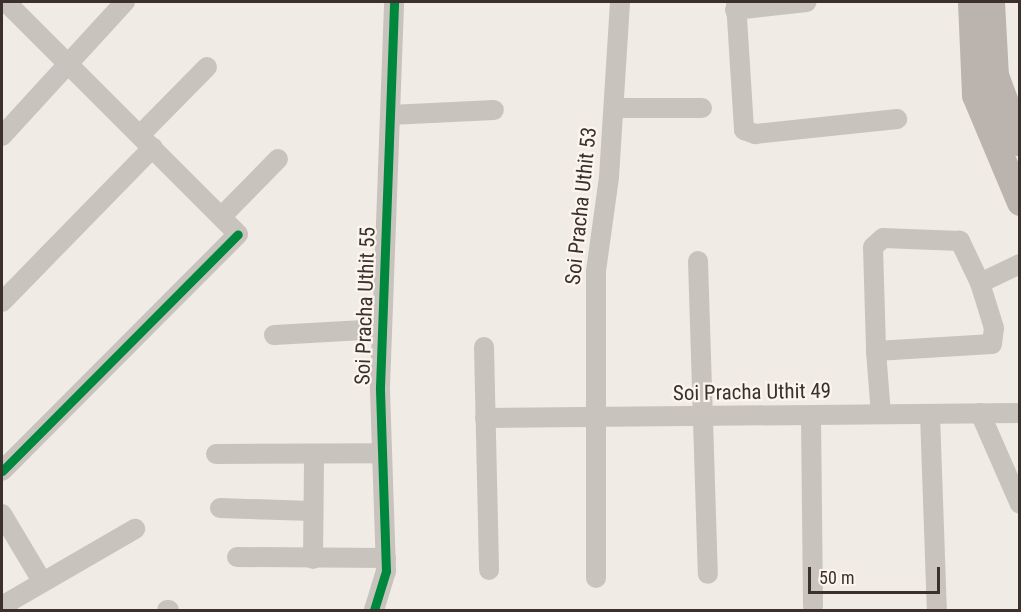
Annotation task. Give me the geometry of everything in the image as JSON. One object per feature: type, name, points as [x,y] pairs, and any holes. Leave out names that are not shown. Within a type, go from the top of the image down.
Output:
[{"type":"main road","points":[[971,2],[975,95],[1020,202]]},
{"type":"main road","points":[[991,2],[995,75],[1020,143]]},
{"type":"street","points":[[2,471],[232,245],[238,234],[224,214],[6,2]]},
{"type":"street","points":[[2,136],[125,2]]},
{"type":"street","name":"Soi Pracha Uthit 55","points":[[374,610],[386,558],[381,453],[382,329],[394,2]]},
{"type":"street","name":"Soi Pracha Uthit 53","points":[[596,578],[594,416],[596,271],[615,108],[620,2]]},
{"type":"street","points":[[807,2],[736,6],[744,130],[755,134],[897,119]]},
{"type":"street","points":[[2,302],[147,140],[207,67]]},
{"type":"street","points":[[615,108],[702,108]]},
{"type":"street","points":[[390,115],[494,110]]},
{"type":"street","points":[[224,214],[278,159]]},
{"type":"street","points":[[876,351],[992,344],[994,328],[980,284],[960,241],[879,240],[872,253],[876,351],[881,414]]},
{"type":"street","points":[[698,261],[708,574]]},
{"type":"street","points":[[980,284],[1020,264]]},
{"type":"street","points":[[274,335],[382,329]]},
{"type":"street","points":[[484,346],[489,570]]},
{"type":"street","points":[[980,413],[1020,504]]},
{"type":"street","name":"Soi Pracha Uthit 49","points":[[485,418],[1020,413]]},
{"type":"street","points":[[930,414],[937,610]]},
{"type":"street","points":[[811,415],[813,606]]},
{"type":"street","points":[[216,454],[381,453]]},
{"type":"street","points":[[313,559],[314,455]]},
{"type":"street","points":[[220,508],[312,511]]},
{"type":"street","points":[[2,514],[42,581]]},
{"type":"street","points":[[2,606],[135,529]]},
{"type":"street","points":[[237,557],[386,558]]},
{"type":"cycle path","points":[[374,610],[386,571],[380,387],[394,2]]},
{"type":"cycle path","points":[[2,471],[238,234]]}]
